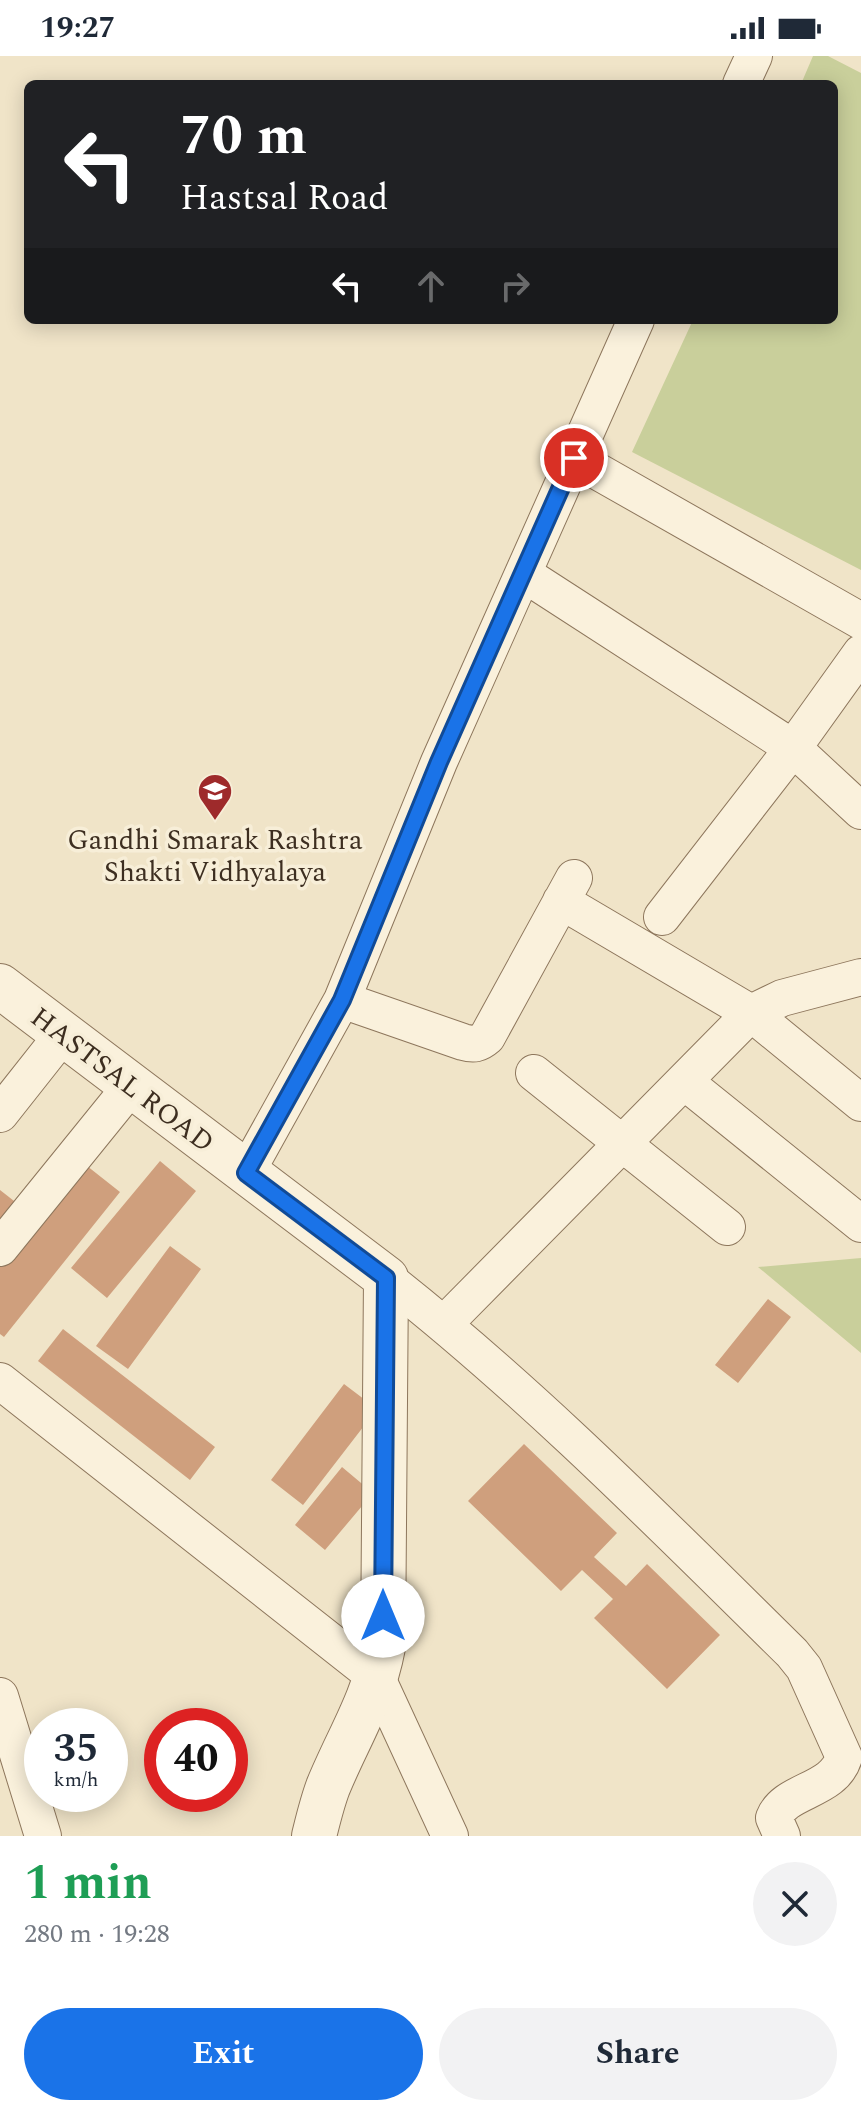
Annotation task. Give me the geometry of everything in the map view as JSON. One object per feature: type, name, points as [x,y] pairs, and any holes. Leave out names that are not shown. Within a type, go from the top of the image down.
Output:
[{"type":"street","points":[[743,80],[754,56]]},
{"type":"street","name":"HASTSAL ROAD","points":[[246,1173],[342,1000],[439,762],[634,324]]},
{"type":"street","points":[[574,458],[861,621]]},
{"type":"street","points":[[524,574],[793,748],[861,811]]},
{"type":"street","points":[[662,917],[793,748],[861,653]]},
{"type":"street","points":[[342,1000],[463,1042],[473,1045],[481,1042],[487,1037],[567,890],[751,1013],[861,1103]]},
{"type":"street","points":[[444,1324],[751,1013],[782,998],[861,977]]},
{"type":"street","name":"HASTSAL ROAD","points":[[0,986],[386,1278]]},
{"type":"street","points":[[0,1114],[64,1033]]},
{"type":"street","points":[[534,1073],[727,1227]]},
{"type":"street","points":[[685,1082],[861,1224]]},
{"type":"street","points":[[0,1248],[132,1085]]},
{"type":"street","points":[[386,1278],[444,1324],[616,1480],[804,1668],[844,1757],[837,1771],[828,1779],[780,1807],[774,1818],[782,1836]]},
{"type":"street","points":[[314,1836],[327,1790],[377,1678],[383,1647],[386,1278]]},
{"type":"street","points":[[0,1381],[377,1678],[450,1836]]},
{"type":"street","points":[[0,1696],[43,1836]]},
{"type":"green space","points":[[813,56],[828,56],[861,73],[861,570],[632,452],[691,324],[838,324],[838,80],[803,80]]},
{"type":"green space","points":[[861,1258],[861,1353],[758,1267]]},
{"type":"building","points":[[160,1161],[196,1191],[107,1298],[71,1268]]},
{"type":"building","points":[[82,1162],[120,1192],[4,1337],[0,1334],[0,1266]]},
{"type":"building","points":[[0,1190],[23,1208],[0,1238]]},
{"type":"building","points":[[170,1246],[201,1269],[128,1369],[96,1346]]},
{"type":"building","points":[[768,1299],[791,1317],[738,1383],[715,1365]]},
{"type":"building","points":[[63,1329],[215,1447],[190,1480],[38,1361]]},
{"type":"building","points":[[344,1384],[377,1409],[303,1505],[271,1480]]},
{"type":"building","points":[[524,1444],[617,1533],[594,1557],[626,1586],[647,1564],[720,1635],[667,1689],[594,1618],[613,1599],[582,1570],[561,1591],[468,1501]]},
{"type":"building","points":[[342,1467],[373,1493],[325,1550],[295,1525]]},
{"type":"place","name":"Gandhi Smarak Rashtra Shakti Vidhyalaya","points":[[215,822]]},
{"type":"route","points":[[383,1616],[386,1278],[246,1173],[342,1000],[439,762],[574,458]]}]
